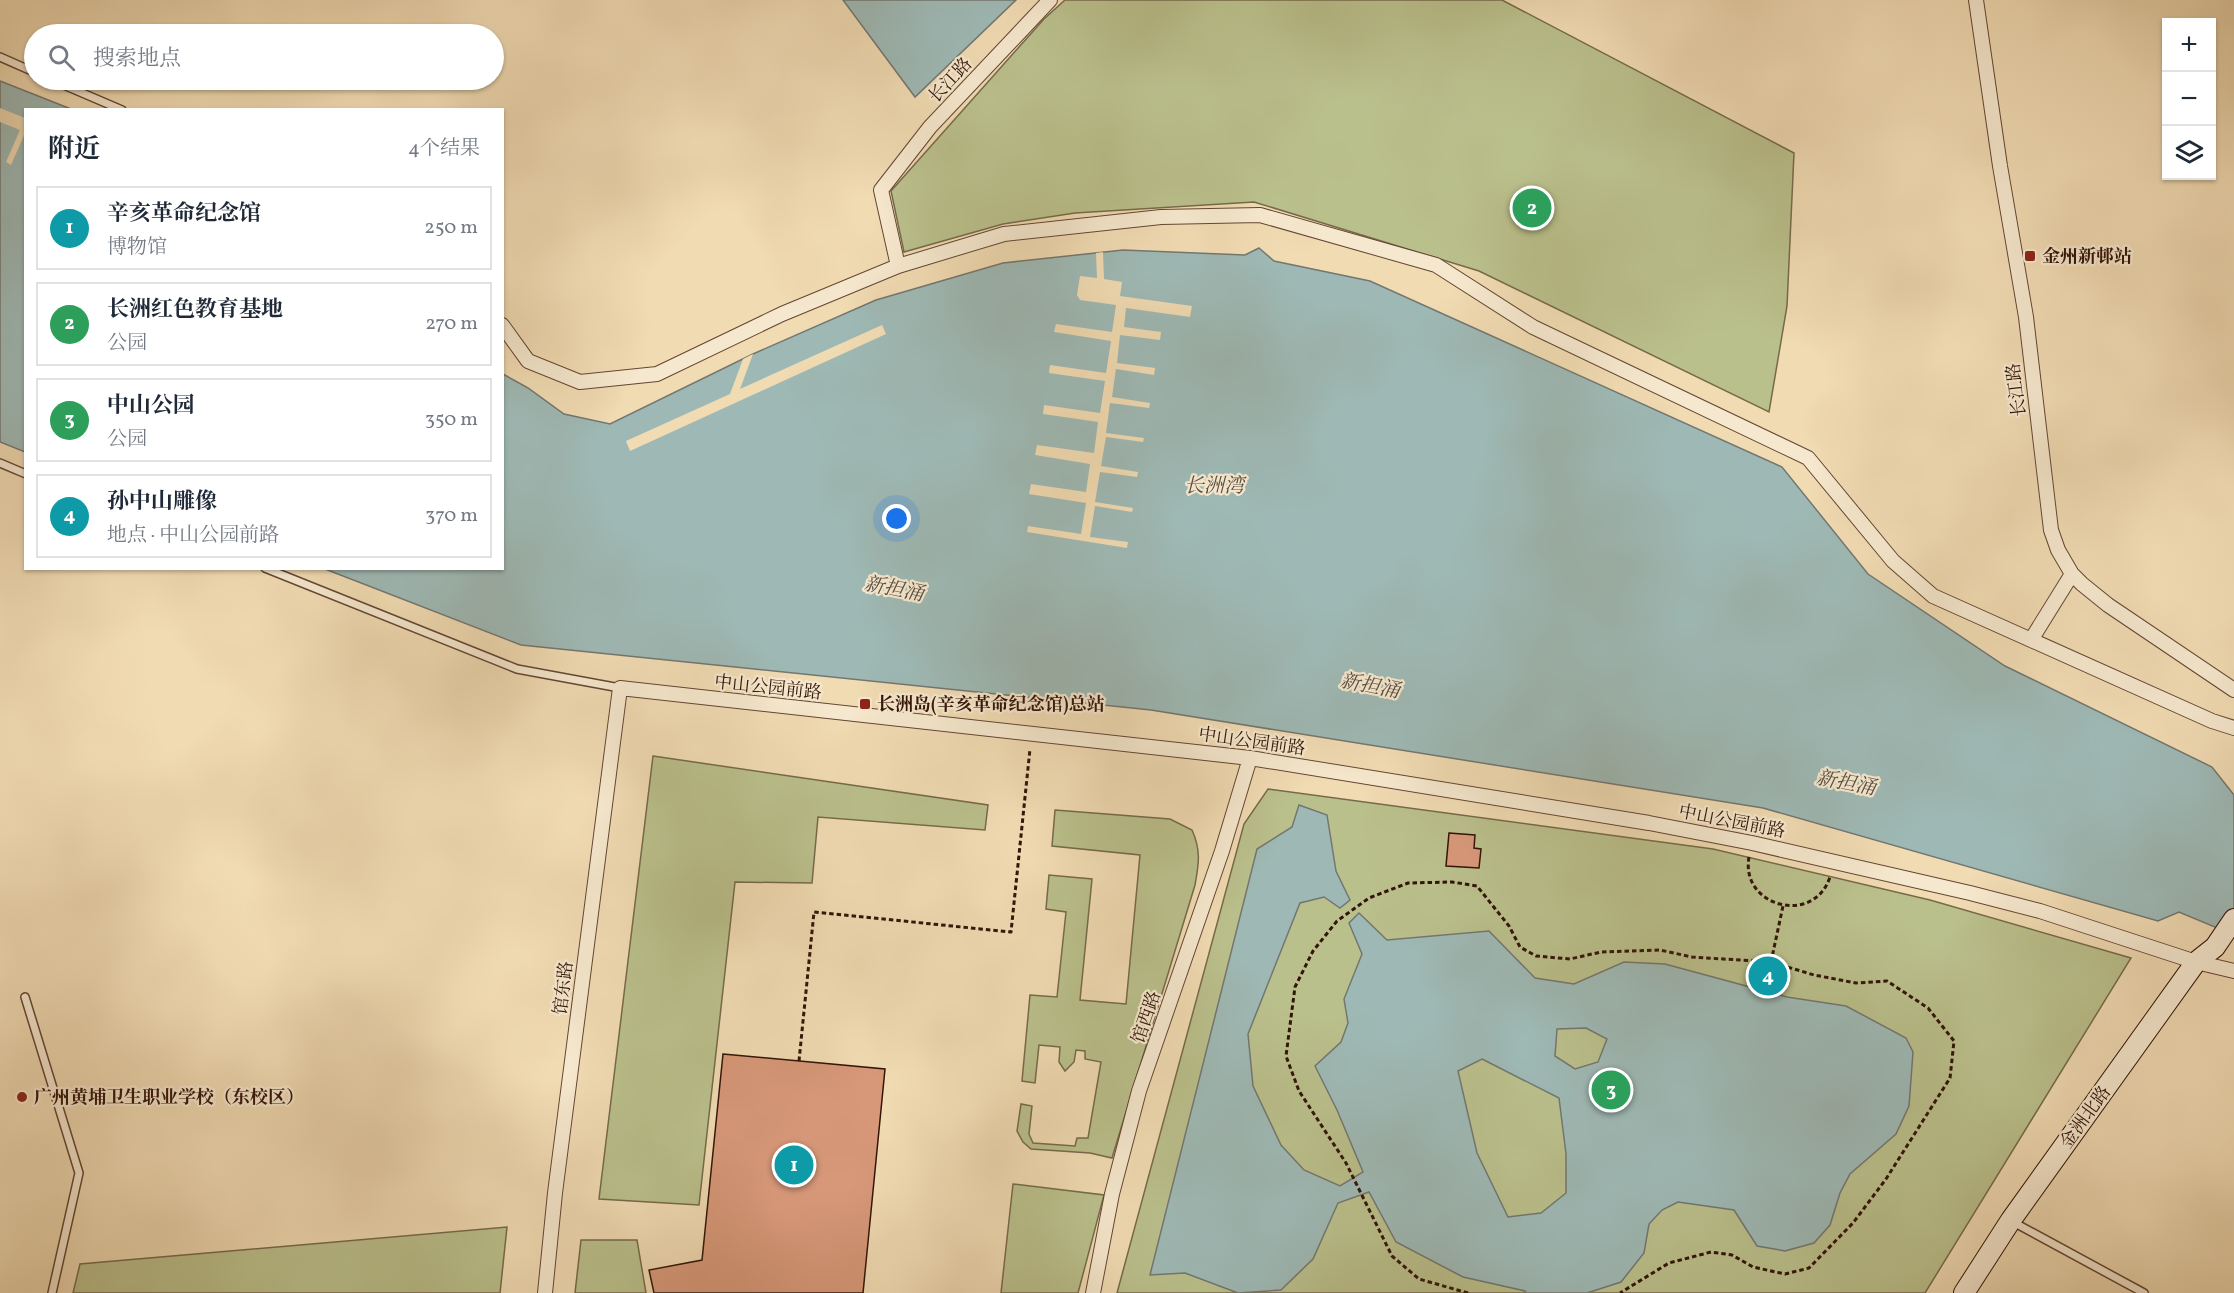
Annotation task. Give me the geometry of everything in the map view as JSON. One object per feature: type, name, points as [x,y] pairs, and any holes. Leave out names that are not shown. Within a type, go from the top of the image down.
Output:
[{"type":"main road","name":"金洲北路","points":[[1964,1293],[2010,1220],[2196,962],[2215,947],[2234,919]]},
{"type":"street","name":"长江路","points":[[898,266],[881,190],[930,127],[1050,0]]},
{"type":"street","name":"长江路","points":[[1976,0],[2026,317],[2052,530],[2058,550],[2072,574],[2108,605],[2234,690]]},
{"type":"street","points":[[504,329],[528,360],[580,382],[657,374],[782,314],[898,266],[1004,234],[1161,217],[1260,215],[1436,265],[1533,327],[1808,458],[1893,561],[1933,596],[2212,721],[2234,728]]},
{"type":"street","points":[[2031,640],[2072,574]]},
{"type":"street","name":"中山公园前路","points":[[620,688],[1250,758],[1557,807],[1752,843],[1835,861],[2040,911],[2196,962],[2234,971]]},
{"type":"street","name":"馆东路","points":[[545,1293],[555,1193],[620,688]]},
{"type":"street","name":"馆西路","points":[[1093,1293],[1115,1184],[1136,1102],[1222,851],[1250,758]]},
{"type":"lane","points":[[0,57],[24,68]]},
{"type":"lane","points":[[75,90],[117,108]]},
{"type":"lane","points":[[0,464],[24,473]]},
{"type":"lane","name":"中山公园前路","points":[[270,570],[517,669],[620,688]]},
{"type":"lane","points":[[25,997],[79,1173],[52,1293]]},
{"type":"lane","points":[[2010,1220],[2144,1293]]},
{"type":"path","points":[[799,1061],[814,912],[1011,932],[1032,732]]},
{"type":"path","points":[[1752,843],[1748,863],[1750,875],[1757,889],[1769,902],[1784,906],[1796,905],[1816,898],[1827,885],[1835,861]]},
{"type":"path","points":[[1468,1293],[1419,1279],[1392,1256],[1352,1174],[1299,1091],[1286,1056],[1295,987],[1313,951],[1337,921],[1369,898],[1408,884],[1452,882],[1477,886],[1509,926],[1520,947],[1536,956],[1570,959],[1601,952],[1660,950],[1692,957],[1772,962],[1814,975],[1856,983],[1887,981],[1928,1008],[1954,1041],[1950,1078],[1886,1179],[1853,1223],[1809,1268],[1785,1274],[1753,1267],[1732,1255],[1710,1252],[1669,1263],[1620,1293]]},
{"type":"path","points":[[1772,962],[1784,906]]},
{"type":"green space","points":[[1065,0],[1502,0],[1794,153],[1787,306],[1769,412],[1479,271],[1254,202],[1075,213],[1003,224],[904,252],[891,191],[1044,19]]},
{"type":"green space","points":[[653,756],[988,805],[985,830],[818,817],[812,883],[735,882],[699,1205],[599,1199]]},
{"type":"green space","points":[[1268,789],[1713,849],[1930,900],[2131,958],[1925,1293],[1117,1293],[1244,824]]},
{"type":"green space","points":[[1055,810],[1170,819],[1192,830],[1198,850],[1195,885],[1112,1158],[1090,1153],[1031,1149],[1023,1142],[1017,1131],[1021,1104],[1032,1106],[1029,1134],[1033,1143],[1075,1146],[1077,1138],[1088,1138],[1101,1062],[1085,1059],[1085,1051],[1076,1050],[1074,1062],[1065,1071],[1059,1062],[1060,1047],[1039,1045],[1035,1083],[1022,1081],[1030,995],[1057,997],[1066,912],[1046,909],[1049,875],[1092,879],[1080,1000],[1126,1004],[1140,855],[1052,846]]},
{"type":"green space","points":[[1013,1184],[1104,1195],[1078,1293],[1001,1293]]},
{"type":"green space","points":[[507,1227],[500,1293],[73,1293],[80,1264]]},
{"type":"green space","points":[[581,1240],[637,1240],[646,1293],[575,1293]]},
{"type":"water","points":[[843,0],[1016,0],[915,97]]},
{"type":"water","points":[[0,81],[68,108],[24,108],[24,452],[0,442]]},
{"type":"water","name":"长洲湾","points":[[1259,248],[1274,261],[1370,281],[1782,467],[1868,574],[2005,666],[2212,767],[2234,795],[2234,935],[2179,912],[2158,921],[1763,808],[1151,710],[521,645],[328,570],[504,570],[504,375],[528,388],[564,414],[610,424],[753,354],[876,300],[1003,263],[1123,250],[1245,255]]},
{"type":"water","points":[[1299,805],[1327,815],[1336,871],[1350,900],[1340,908],[1324,897],[1300,903],[1248,1034],[1253,1086],[1281,1145],[1304,1170],[1340,1186],[1363,1172],[1337,1110],[1315,1066],[1341,1042],[1348,1023],[1344,999],[1362,954],[1349,923],[1359,913],[1387,940],[1489,931],[1535,978],[1574,984],[1624,962],[1665,964],[1787,997],[1846,1006],[1906,1038],[1913,1052],[1909,1106],[1896,1134],[1850,1174],[1840,1193],[1830,1225],[1814,1243],[1785,1251],[1757,1246],[1734,1210],[1678,1202],[1662,1210],[1649,1224],[1644,1253],[1621,1282],[1587,1293],[1526,1293],[1463,1277],[1396,1242],[1369,1192],[1338,1203],[1313,1259],[1281,1290],[1238,1293],[1185,1273],[1150,1275],[1257,849],[1292,827]],"holes":[[[1586,1028],[1607,1039],[1598,1062],[1575,1069],[1555,1056],[1557,1029]],[[1482,1059],[1559,1098],[1566,1154],[1566,1193],[1541,1213],[1508,1217],[1477,1153],[1458,1071]]]},
{"type":"pier","points":[[0,108],[24,118],[24,135],[11,165],[6,162],[20,130],[0,122]]},
{"type":"pier","points":[[1103,252],[1104,279],[1122,282],[1120,296],[1192,306],[1190,317],[1126,308],[1124,327],[1161,332],[1160,340],[1120,335],[1117,363],[1155,368],[1154,375],[1116,369],[1112,397],[1150,403],[1149,408],[1110,403],[1106,433],[1144,438],[1143,442],[1106,437],[1101,466],[1138,472],[1137,477],[1100,472],[1095,502],[1133,508],[1132,512],[1095,506],[1090,537],[1128,542],[1127,548],[1027,532],[1028,526],[1081,534],[1086,503],[1029,494],[1031,484],[1086,492],[1090,464],[1035,455],[1037,445],[1094,453],[1098,422],[1043,414],[1044,405],[1100,413],[1105,381],[1049,373],[1050,365],[1106,373],[1111,341],[1054,332],[1056,324],[1112,332],[1116,305],[1080,300],[1077,295],[1080,276],[1097,278],[1096,253]]},
{"type":"pier","points":[[882,325],[886,334],[630,451],[626,441],[730,394],[743,359],[753,354],[740,389]]},
{"type":"building","points":[[1449,833],[1475,835],[1474,848],[1481,849],[1479,868],[1446,866]]},
{"type":"building","points":[[723,1054],[885,1069],[863,1293],[654,1293],[649,1270],[702,1260]]},
{"type":"place","name":"长洲红色教育基地","points":[[1532,208]]},
{"type":"place","name":"金州新邨站","points":[[2030,256]]},
{"type":"place","name":"长洲岛(辛亥革命纪念馆)总站","points":[[865,704]]},
{"type":"place","name":"孙中山雕像","points":[[1768,976]]},
{"type":"place","name":"中山公园","points":[[1611,1090]]},
{"type":"place","name":"广州黄埔卫生职业学校（东校区）","points":[[22,1097]]},
{"type":"place","name":"辛亥革命纪念馆","points":[[794,1165]]},
{"type":"water label","name":"新担涌","points":[[894,588]]},
{"type":"water label","name":"新担涌","points":[[1370,685]]},
{"type":"water label","name":"新担涌","points":[[1846,782]]}]
